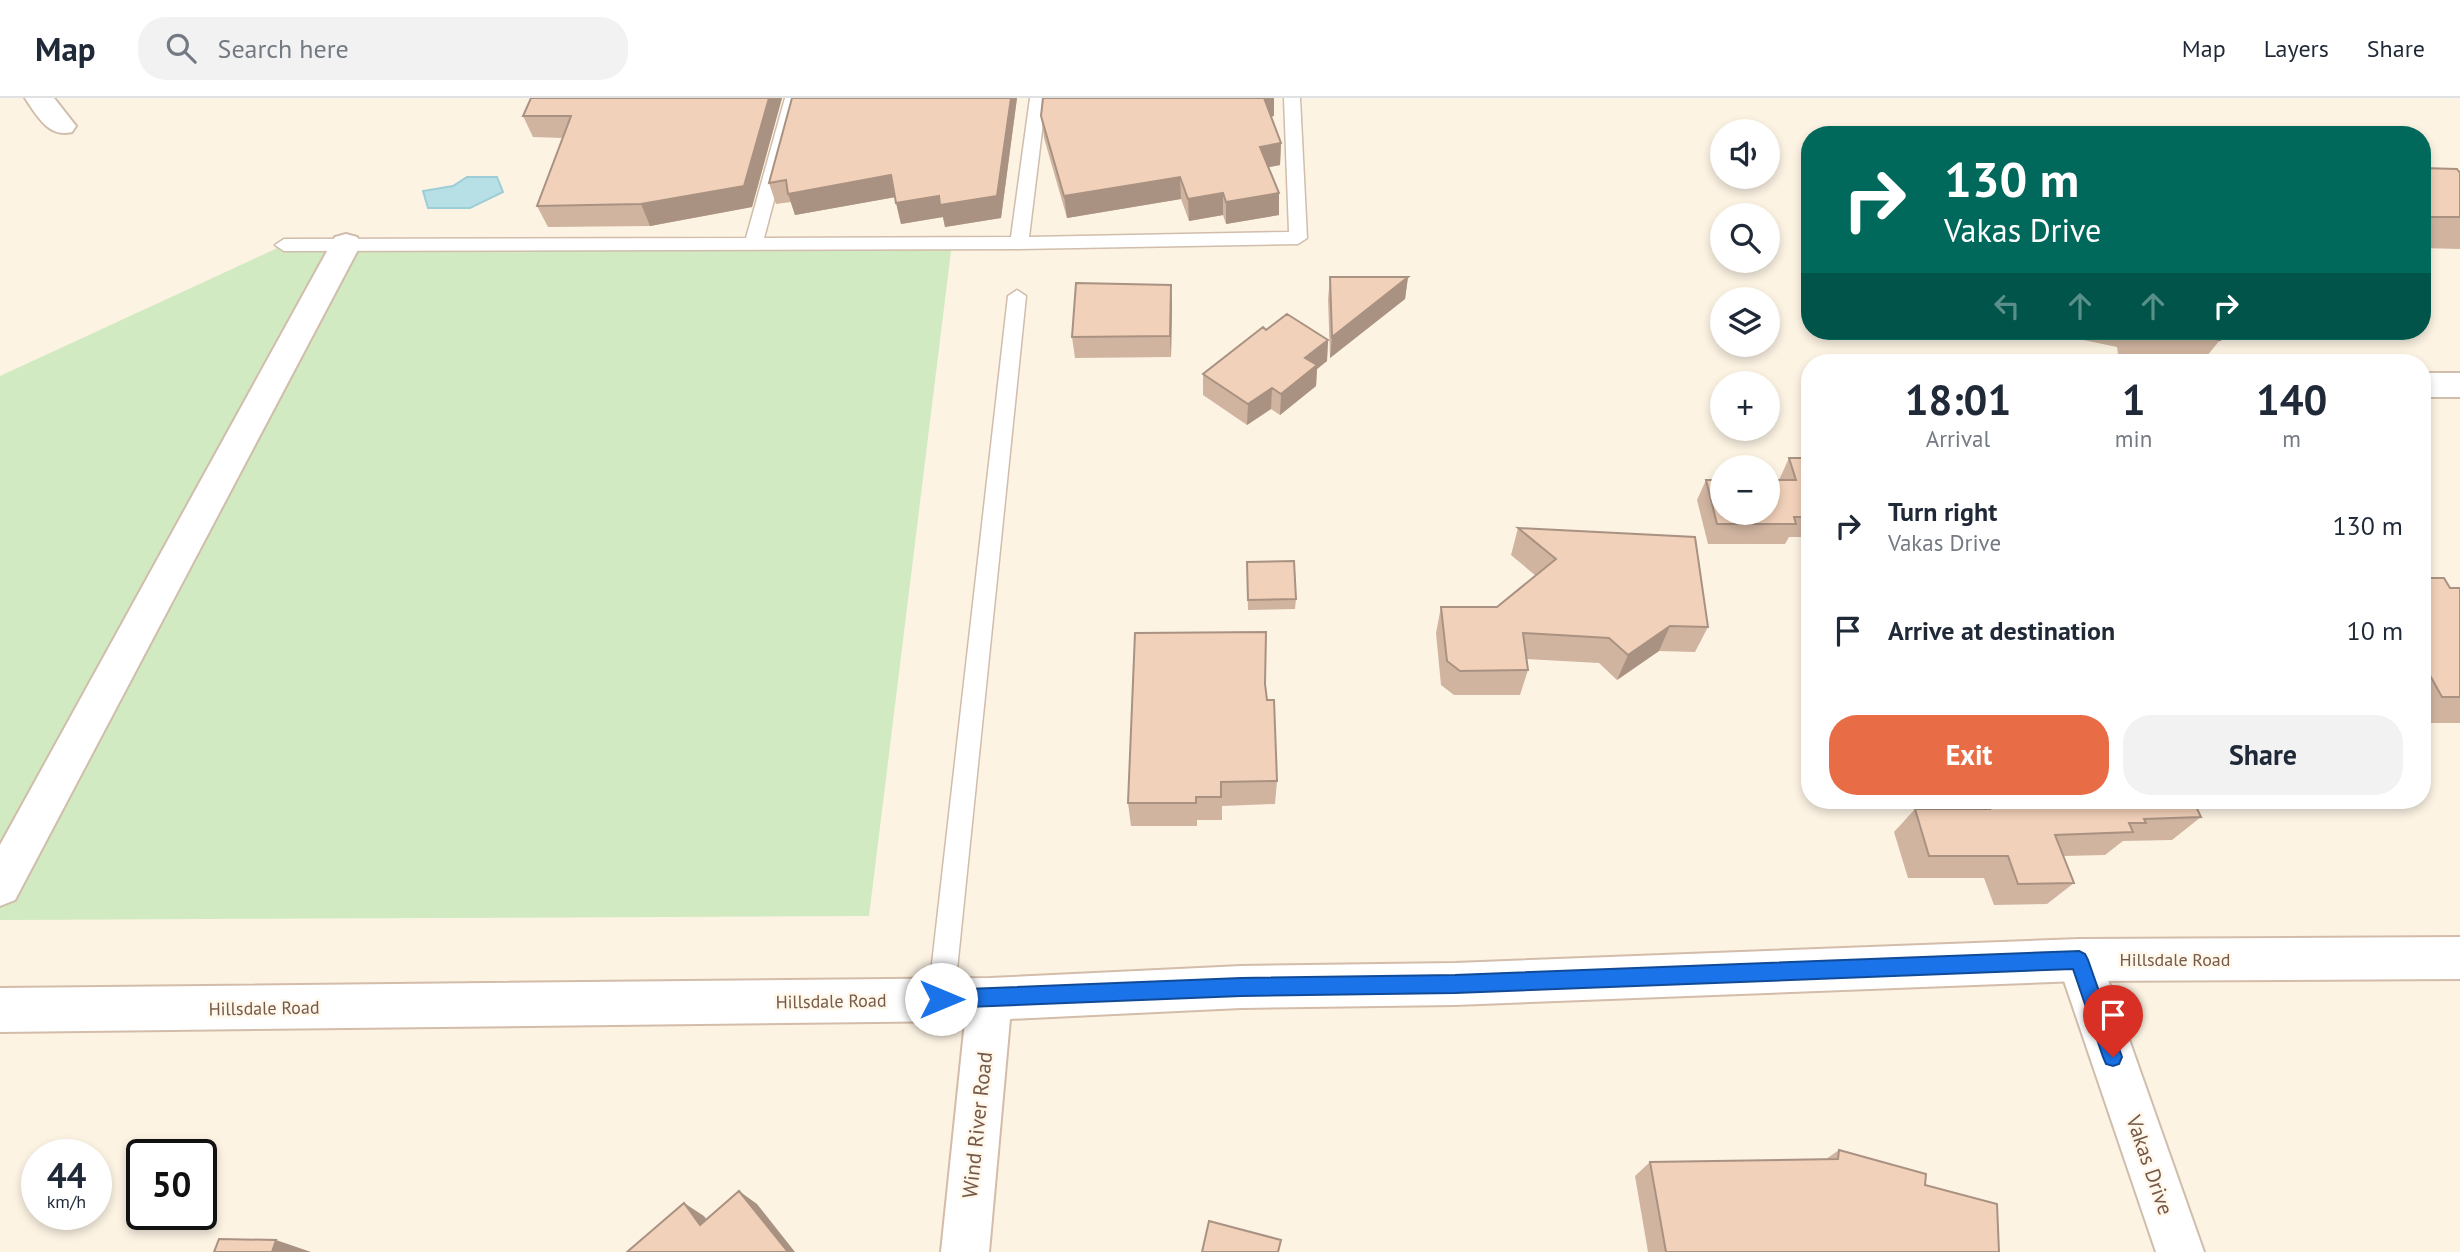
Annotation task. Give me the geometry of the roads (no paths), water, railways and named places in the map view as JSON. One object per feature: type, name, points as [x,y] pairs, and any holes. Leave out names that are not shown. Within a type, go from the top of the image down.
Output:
[{"type":"main road","points":[[39,98],[62,125]]},
{"type":"main road","points":[[0,886],[346,244]]},
{"type":"main road","points":[[2431,385],[2460,385]]},
{"type":"main road","name":"Hillsdale Road","points":[[0,1010],[990,999],[1241,987],[1455,984],[2079,960],[2460,958]]},
{"type":"main road","name":"Vakas Drive","points":[[2079,960],[2180,1252]]},
{"type":"main road","name":"Wind River Road","points":[[965,1252],[990,999]]},
{"type":"lane","points":[[754,242],[793,98]]},
{"type":"lane","points":[[1019,243],[1038,98]]},
{"type":"lane","points":[[284,245],[1019,243],[1298,238],[1292,98]]},
{"type":"lane","points":[[941,999],[1017,296]]},
{"type":"water","points":[[467,177],[497,177],[503,192],[470,208],[428,208],[423,191],[453,186]]}]
